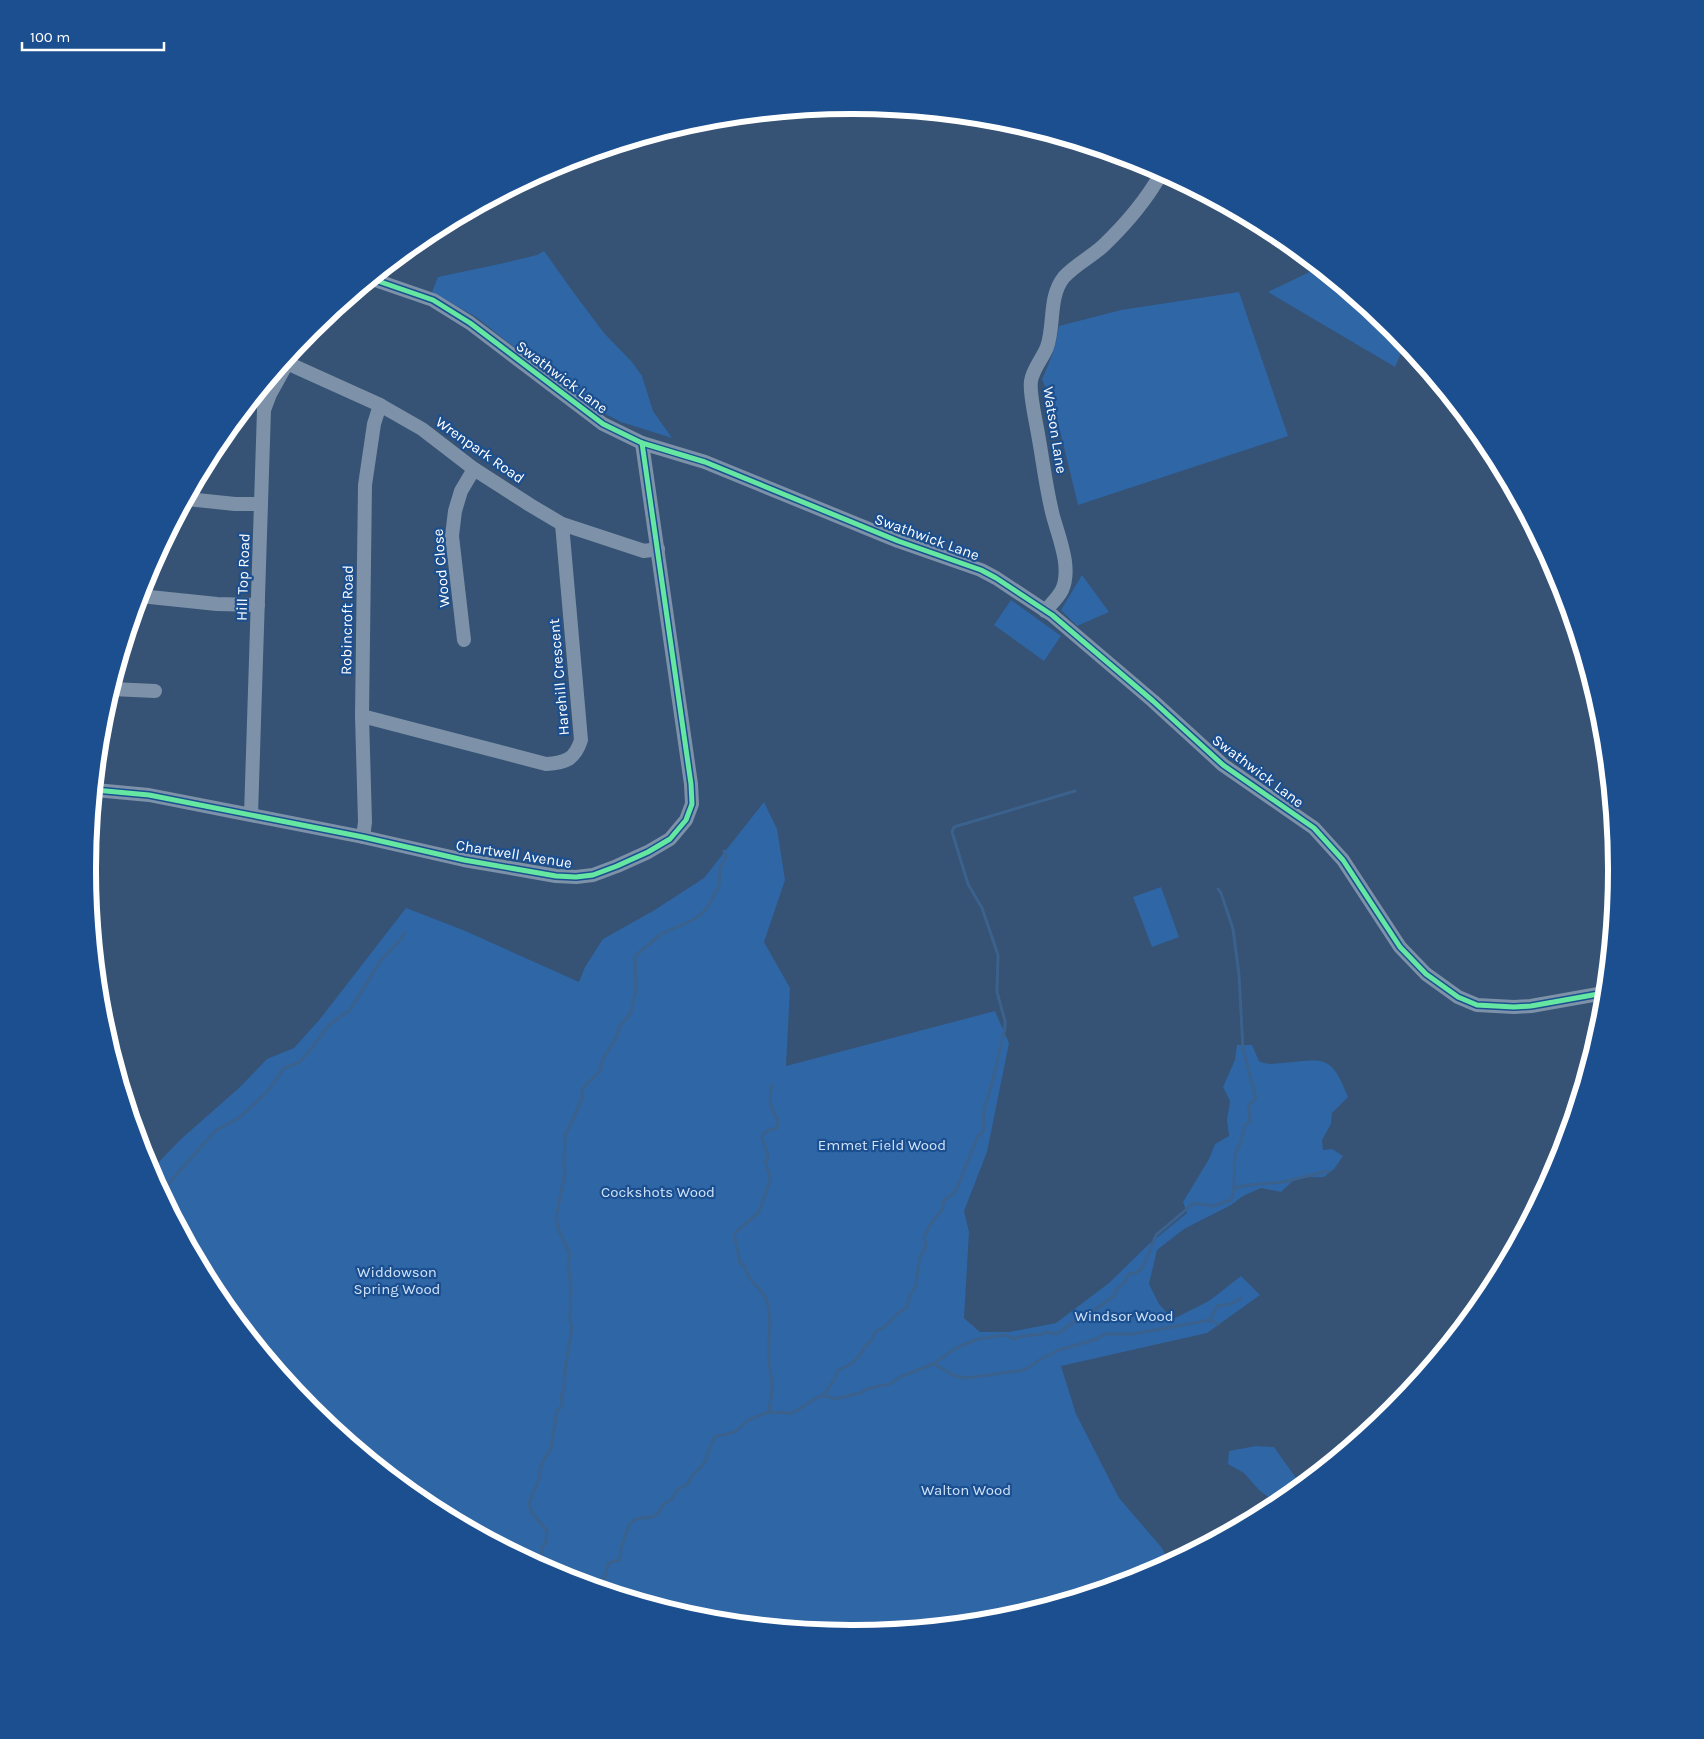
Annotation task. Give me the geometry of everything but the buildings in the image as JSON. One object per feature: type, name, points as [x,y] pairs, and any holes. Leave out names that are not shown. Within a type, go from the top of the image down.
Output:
[{"type":"street","name":"Watson Lane","points":[[1045,611],[1062,590],[1065,577],[1064,553],[1053,515],[1034,412],[1031,382],[1036,366],[1047,346],[1053,304],[1058,287],[1064,277],[1102,246],[1140,207],[1158,179]]},
{"type":"street","name":"Swathwick Lane","points":[[378,281],[433,300],[470,322],[603,424],[642,443],[705,462],[898,541],[981,570],[1045,611],[1153,701],[1223,765],[1314,828],[1343,860],[1400,947],[1426,974],[1458,997],[1477,1005],[1514,1007],[1531,1006],[1597,994]]},
{"type":"street","name":"Wrenpark Road","points":[[290,364],[380,405],[422,429],[474,469],[562,524],[644,551],[658,549]]},
{"type":"street","name":"Hill Top Road","points":[[251,815],[264,410],[280,376]]},
{"type":"street","name":"Robincroft Road","points":[[363,837],[362,716],[365,484],[374,424],[380,405]]},
{"type":"street","name":"Chartwell Avenue","points":[[101,791],[149,795],[363,837],[464,860],[556,876],[576,877],[618,866],[670,839],[686,820],[692,804],[691,784],[642,443]]},
{"type":"street","name":"Wood Close","points":[[464,640],[452,536],[455,511],[460,492],[474,469]]},
{"type":"street","points":[[194,500],[235,504],[261,504]]},
{"type":"street","name":"Harehill Crescent","points":[[362,716],[546,764],[561,764],[577,752],[581,740],[562,524]]},
{"type":"street","points":[[148,597],[217,604],[258,605]]},
{"type":"street","points":[[118,689],[155,691]]},
{"type":"green space","points":[[544,251],[604,333],[632,362],[642,376],[653,411],[672,438],[621,422],[596,409],[476,317],[432,292],[438,277],[537,255]]},
{"type":"green space","points":[[1313,271],[1350,301],[1402,352],[1395,367],[1268,292]]},
{"type":"green space","points":[[1239,292],[1288,436],[1078,505],[1056,414],[1042,379],[1052,354],[1059,326],[1121,310]]},
{"type":"green space","points":[[1082,575],[1109,612],[1077,626],[1061,610]]},
{"type":"green space","points":[[1011,600],[1061,636],[1044,661],[994,625]]},
{"type":"green space","points":[[764,802],[777,829],[785,880],[764,942],[790,988],[786,1066],[995,1011],[1009,1043],[987,1152],[964,1211],[969,1232],[964,1318],[980,1332],[1009,1332],[1056,1323],[1109,1283],[1149,1244],[1187,1213],[1183,1202],[1209,1159],[1215,1144],[1229,1136],[1227,1120],[1230,1101],[1223,1087],[1235,1060],[1237,1045],[1252,1045],[1259,1061],[1265,1063],[1325,1062],[1337,1073],[1348,1097],[1332,1113],[1331,1124],[1322,1140],[1323,1150],[1332,1149],[1343,1156],[1334,1169],[1324,1177],[1297,1177],[1281,1192],[1261,1188],[1243,1196],[1231,1205],[1184,1229],[1157,1250],[1149,1284],[1159,1304],[1173,1319],[1209,1301],[1241,1276],[1260,1295],[1207,1333],[1061,1366],[1076,1414],[1119,1498],[1162,1548],[1166,1556],[1095,1585],[1048,1599],[999,1611],[951,1619],[901,1624],[803,1624],[753,1619],[705,1611],[656,1599],[609,1585],[563,1568],[474,1524],[432,1498],[354,1438],[318,1404],[252,1330],[224,1289],[174,1204],[156,1164],[181,1139],[239,1088],[267,1059],[294,1048],[320,1019],[406,908],[463,930],[579,982],[585,967],[603,939],[653,911],[704,878]]},
{"type":"green space","points":[[1161,887],[1179,937],[1152,947],[1133,897]]},
{"type":"green space","points":[[1256,1446],[1274,1447],[1297,1480],[1271,1499],[1259,1490],[1244,1473],[1228,1464],[1229,1451]]},
{"type":"waterway","points":[[600,1582],[605,1577],[608,1563],[620,1560],[621,1548],[629,1525],[634,1520],[653,1517],[664,1504],[672,1499],[677,1490],[689,1483],[691,1476],[704,1463],[716,1436],[736,1431],[748,1420],[769,1412],[793,1413],[824,1395],[838,1370],[851,1364],[862,1353],[875,1332],[886,1326],[897,1314],[907,1307],[909,1297],[916,1286],[919,1259],[926,1247],[924,1237],[932,1222],[942,1210],[944,1200],[953,1194],[957,1188],[978,1136],[984,1130],[983,1114],[1005,1028],[1005,1021],[997,992],[998,955],[982,908],[968,884],[952,832],[954,827],[1075,791]]},
{"type":"waterway","points":[[542,1558],[542,1547],[546,1543],[547,1531],[532,1513],[529,1503],[540,1477],[543,1461],[551,1448],[557,1411],[563,1404],[561,1398],[572,1328],[570,1320],[571,1286],[568,1265],[570,1254],[559,1231],[556,1218],[565,1172],[565,1136],[582,1099],[582,1089],[599,1072],[604,1057],[616,1038],[620,1026],[631,1013],[636,990],[635,956],[661,934],[693,920],[707,908],[719,886],[720,867],[726,858],[724,851]]},
{"type":"waterway","points":[[824,1395],[834,1399],[890,1384],[900,1377],[933,1364],[956,1348],[978,1339],[1006,1335],[1013,1339],[1043,1334],[1045,1332],[1057,1334],[1114,1296],[1116,1290],[1125,1282],[1128,1274],[1136,1273],[1143,1267],[1156,1235],[1194,1203],[1213,1206],[1231,1200],[1234,1188],[1235,1154],[1241,1142],[1245,1125],[1250,1121],[1249,1105],[1256,1098],[1243,1049],[1239,975],[1233,929],[1218,889]]},
{"type":"waterway","points":[[166,1187],[215,1131],[240,1117],[268,1091],[284,1068],[298,1063],[329,1025],[350,1010],[381,960],[401,939],[405,932]]},
{"type":"waterway","points":[[769,1412],[772,1385],[769,1361],[770,1320],[768,1305],[764,1295],[748,1275],[745,1266],[740,1263],[734,1234],[759,1212],[770,1180],[765,1162],[768,1156],[762,1137],[766,1131],[777,1128],[778,1120],[773,1112],[771,1103],[772,1085]]},
{"type":"waterway","points":[[1234,1188],[1283,1182],[1328,1171]]},
{"type":"waterway","points":[[934,1364],[955,1376],[967,1378],[1024,1370],[1059,1350],[1097,1339],[1105,1334],[1133,1334],[1210,1320],[1217,1306],[1231,1304],[1241,1298]]},
{"type":"waterway","points":[[1210,1320],[1218,1324]]},
{"type":"cycle path","points":[[378,281],[433,300],[470,323],[603,424],[642,443],[705,462],[898,541],[981,570],[1052,615],[1153,701],[1223,765],[1314,828],[1343,860],[1400,947],[1426,974],[1458,997],[1477,1005],[1514,1007],[1531,1006],[1597,994]]},
{"type":"cycle path","points":[[101,791],[149,795],[363,837],[464,860],[556,876],[576,877],[593,875],[648,852],[670,839],[686,820],[692,804],[691,784],[642,443]]},
{"type":"park label","name":"Emmet Field Wood","points":[[882,1145]]},
{"type":"park label","name":"Cockshots Wood","points":[[658,1192]]},
{"type":"park label","name":"Widdowson Spring Wood","points":[[397,1280]]},
{"type":"park label","name":"Windsor Wood","points":[[1124,1316]]},
{"type":"park label","name":"Walton Wood","points":[[966,1490]]}]
